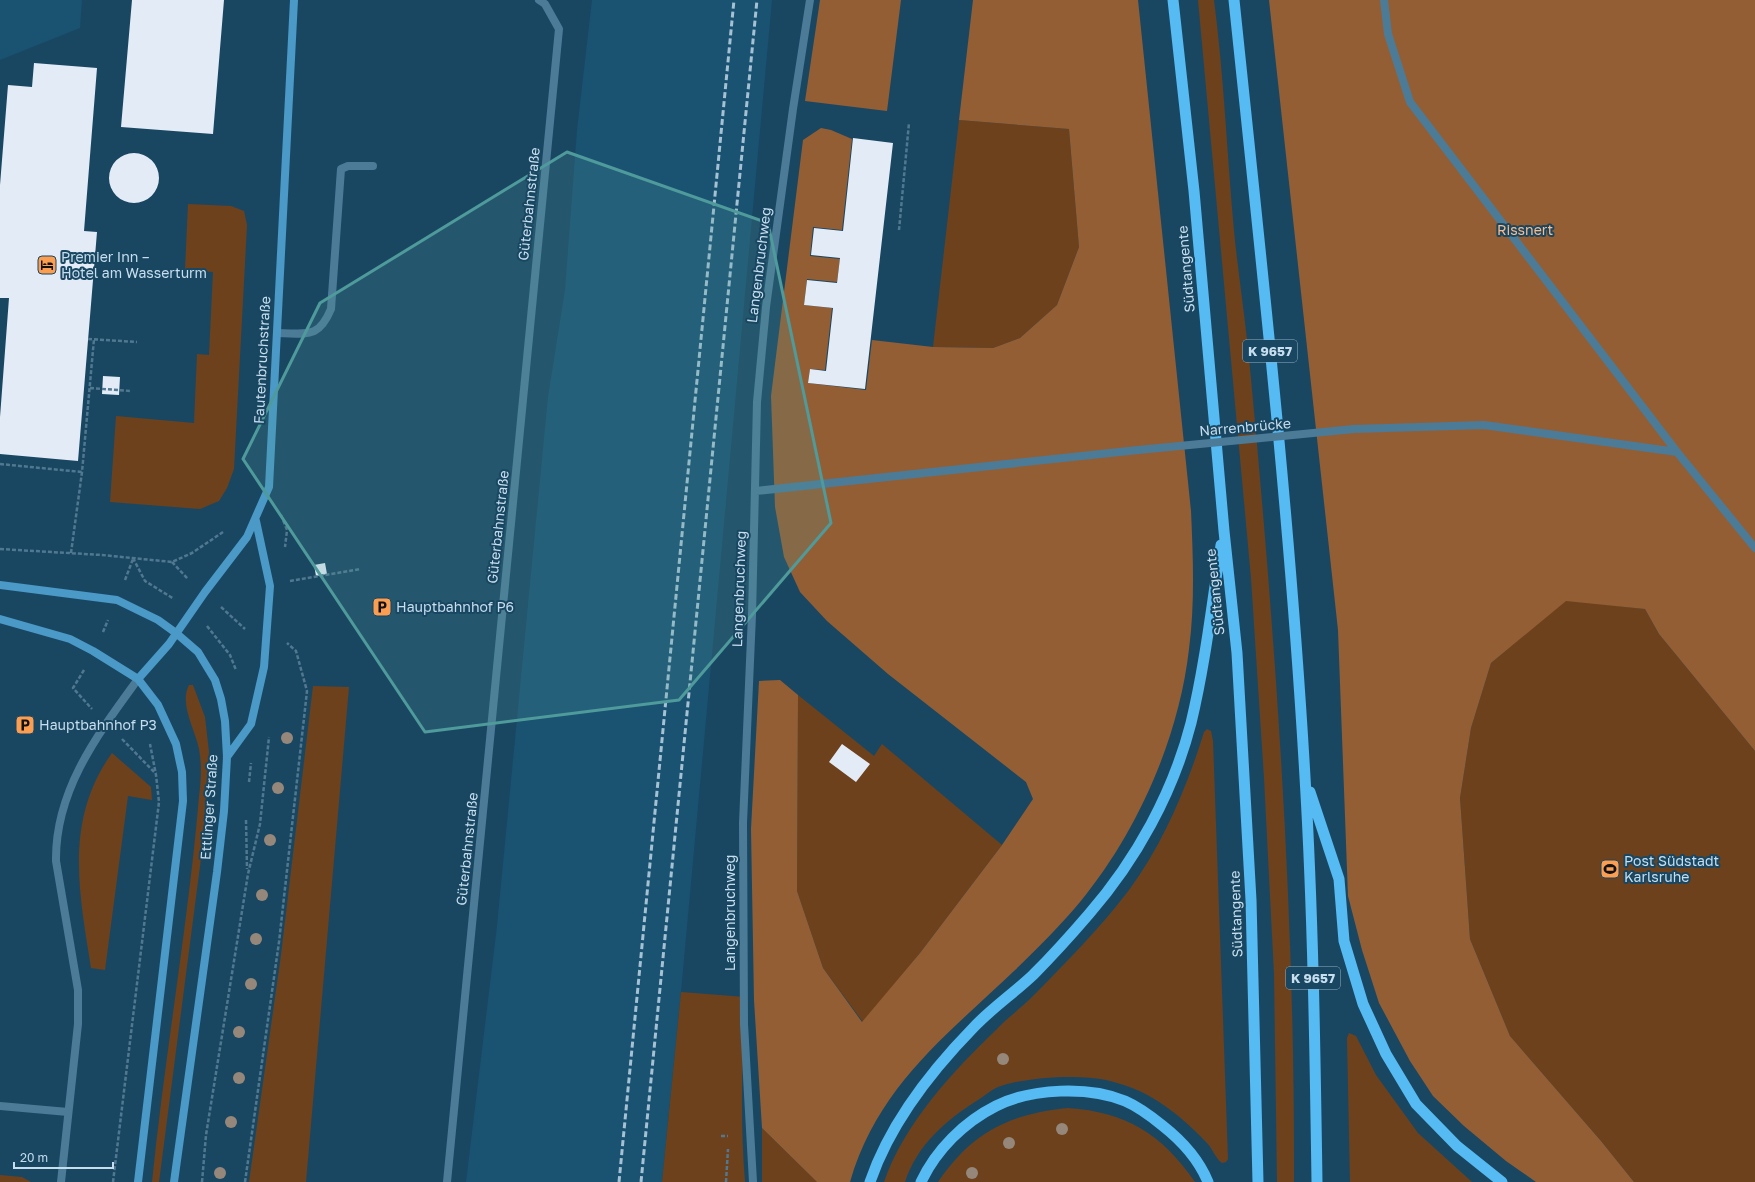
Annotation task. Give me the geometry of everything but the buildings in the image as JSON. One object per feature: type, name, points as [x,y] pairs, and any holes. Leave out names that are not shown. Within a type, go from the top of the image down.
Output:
[{"type":"highway","name":"Südtangente","points":[[1173,0],[1194,191],[1224,531],[1237,653],[1247,813],[1256,1057],[1258,1182]]},
{"type":"highway","name":"K 9657","points":[[1234,0],[1272,369],[1305,775],[1311,898],[1317,1182]]},
{"type":"highway","points":[[870,1182],[883,1149],[910,1102],[974,1027],[1033,975],[1090,913],[1137,850],[1167,792],[1191,723],[1203,662],[1224,531]]},
{"type":"highway","points":[[1305,775],[1339,879],[1344,941],[1362,1004],[1386,1054],[1416,1104],[1457,1146],[1502,1182]]},
{"type":"highway","points":[[921,1182],[941,1148],[962,1128],[996,1106],[1029,1095],[1068,1090],[1097,1093],[1125,1101],[1148,1114],[1179,1139],[1194,1158],[1208,1182]]},
{"type":"main road","name":"Fautenbruchstraße","points":[[138,679],[169,644],[205,592],[235,555],[256,521],[269,487],[294,0]]},
{"type":"main road","points":[[227,757],[251,724],[264,667],[270,586],[256,521]]},
{"type":"main road","name":"Ettlinger Straße","points":[[0,585],[117,600],[158,620],[176,632],[198,652],[214,680],[225,721],[227,757],[217,872],[174,1182]]},
{"type":"main road","name":"Ettlinger Straße","points":[[0,619],[70,639],[93,651],[138,679],[158,705],[176,744],[182,772],[183,801],[138,1182]]},
{"type":"street","name":"Güterbahnstraße","points":[[447,1182],[559,29],[545,4],[539,0]]},
{"type":"street","name":"Langenbruchweg","points":[[754,1182],[744,1024],[743,823],[756,491],[757,402],[766,307],[792,116],[810,0]]},
{"type":"street","points":[[1384,0],[1388,34],[1410,102],[1677,452],[1755,548]]},
{"type":"street","points":[[277,333],[314,333],[325,323],[331,309],[341,169],[348,166],[373,166]]},
{"type":"street","name":"Narrenbrücke","points":[[756,491],[1138,450],[1354,429],[1484,425],[1677,452]]},
{"type":"street","points":[[61,1182],[78,1024],[78,990],[56,861],[55,840],[68,793],[81,764],[106,723],[138,679]]},
{"type":"street","points":[[0,1106],[68,1112]]},
{"type":"path","points":[[899,230],[909,123]]},
{"type":"path","points":[[88,339],[137,342]]},
{"type":"path","points":[[72,553],[82,472],[94,339]]},
{"type":"path","points":[[90,388],[131,391]]},
{"type":"path","points":[[0,464],[82,472]]},
{"type":"path","points":[[0,548],[172,562],[192,553],[218,534],[256,521]]},
{"type":"path","points":[[172,562],[255,638],[282,638],[296,650],[307,691],[279,942],[245,1182]]},
{"type":"path","points":[[283,582],[361,569]]},
{"type":"path","points":[[80,678],[73,688],[86,704]]},
{"type":"path","points":[[113,1182],[158,802],[156,775]]},
{"type":"path","points":[[202,1182],[206,1135],[248,874]]},
{"type":"path","points":[[726,1182],[728,1136]]},
{"type":"highlighted area","points":[[567,152],[768,223],[831,523],[679,700],[425,732],[243,459],[320,303]]},
{"type":"shaded area","points":[[0,0],[82,0],[80,28],[0,60]]},
{"type":"shaded area","points":[[592,0],[772,0],[681,992],[662,1182],[466,1182],[497,926],[548,397],[565,290],[577,130]]},
{"type":"shaded area","points":[[1198,0],[1214,0],[1223,87],[1234,231],[1249,361],[1260,479],[1276,680],[1287,881],[1291,981],[1294,1182],[1277,1182],[1274,974],[1264,778],[1251,578]]},
{"type":"shaded area","points":[[959,120],[1069,129],[1079,247],[1057,305],[1020,338],[993,348],[933,347]]},
{"type":"shaded area","points":[[188,204],[231,206],[244,211],[247,225],[234,469],[227,488],[219,501],[200,509],[110,502],[116,416],[194,423],[197,354],[209,355],[213,272],[185,270]]},
{"type":"shaded area","name":"Post Südstadt Karlsruhe","points":[[1566,600],[1645,609],[1659,634],[1755,751],[1755,1182],[1634,1182],[1601,1141],[1510,1036],[1470,939],[1460,798],[1471,728],[1491,663]]},
{"type":"shaded area","points":[[189,685],[193,685],[205,717],[209,752],[203,843],[159,1182],[152,1182],[163,1086],[189,893],[200,785],[200,755],[189,717],[186,700],[186,692]]},
{"type":"shaded area","points":[[313,686],[349,687],[306,1182],[249,1182],[281,955]]},
{"type":"shaded area","points":[[798,695],[874,756],[882,744],[1002,845],[920,953],[863,1022],[823,968],[797,891]]},
{"type":"shaded area","points":[[1207,729],[1211,731],[1213,741],[1228,1159],[1226,1162],[1222,1163],[1220,1161],[1195,1130],[1167,1107],[1151,1097],[1130,1087],[1106,1080],[1067,1077],[1022,1081],[998,1087],[955,1116],[934,1135],[917,1156],[905,1182],[884,1182],[904,1140],[917,1119],[946,1081],[979,1046],[1033,996],[1097,929],[1129,890],[1153,854],[1173,814],[1190,773],[1204,732]]},
{"type":"shaded area","points":[[112,753],[151,787],[152,800],[128,796],[105,970],[91,968],[82,912],[79,857],[81,830],[87,804],[97,778]]},
{"type":"shaded area","points":[[681,992],[745,997],[742,1136],[745,1182],[662,1182]]},
{"type":"shaded area","points":[[1349,1033],[1356,1036],[1376,1075],[1418,1133],[1472,1182],[1350,1182],[1347,1038]]},
{"type":"shaded area","points":[[1068,1108],[1108,1114],[1141,1128],[1169,1151],[1195,1182],[938,1182],[964,1150],[994,1128],[1028,1115]]},
{"type":"shaded area","points":[[762,1128],[817,1182],[762,1182]]},
{"type":"shaded area","points":[[0,1175],[22,1177],[31,1182],[0,1182]]},
{"type":"green space","points":[[820,0],[901,0],[887,111],[805,101]]},
{"type":"green space","points":[[973,0],[1138,0],[1191,511],[1193,597],[1189,649],[1184,683],[1176,716],[1165,750],[1137,815],[1120,846],[1101,875],[1056,929],[1023,963],[940,1041],[896,1090],[878,1118],[862,1148],[850,1182],[817,1182],[762,1128],[754,1000],[751,829],[759,681],[780,680],[798,695],[797,891],[823,968],[862,1022],[920,953],[1002,845],[1033,799],[1026,782],[888,674],[827,621],[800,592],[784,557],[775,507],[771,396],[803,140],[821,128],[831,130],[852,139],[842,230],[813,227],[810,256],[840,259],[837,282],[807,279],[804,305],[832,308],[825,370],[810,369],[808,383],[866,390],[872,340],[933,347],[993,348],[1020,338],[1057,305],[1079,247],[1069,129],[959,120]]},
{"type":"green space","name":"Rissnert","points":[[1269,0],[1755,0],[1755,751],[1659,634],[1645,609],[1566,601],[1491,663],[1471,728],[1460,798],[1470,939],[1510,1036],[1601,1141],[1634,1182],[1536,1182],[1506,1161],[1464,1126],[1433,1096],[1410,1061],[1379,1003],[1362,950],[1348,896],[1338,630]]},
{"type":"railway","points":[[619,1182],[734,0]]},
{"type":"railway","points":[[641,1182],[757,0]]},
{"type":"place","name":"Premier Inn – Hotel am Wasserturm","points":[[47,265]]},
{"type":"place","name":"Hauptbahnhof P6","points":[[382,607]]},
{"type":"place","name":"Hauptbahnhof P3","points":[[25,725]]},
{"type":"place","name":"Post Südstadt Karlsruhe","points":[[1610,869]]}]
